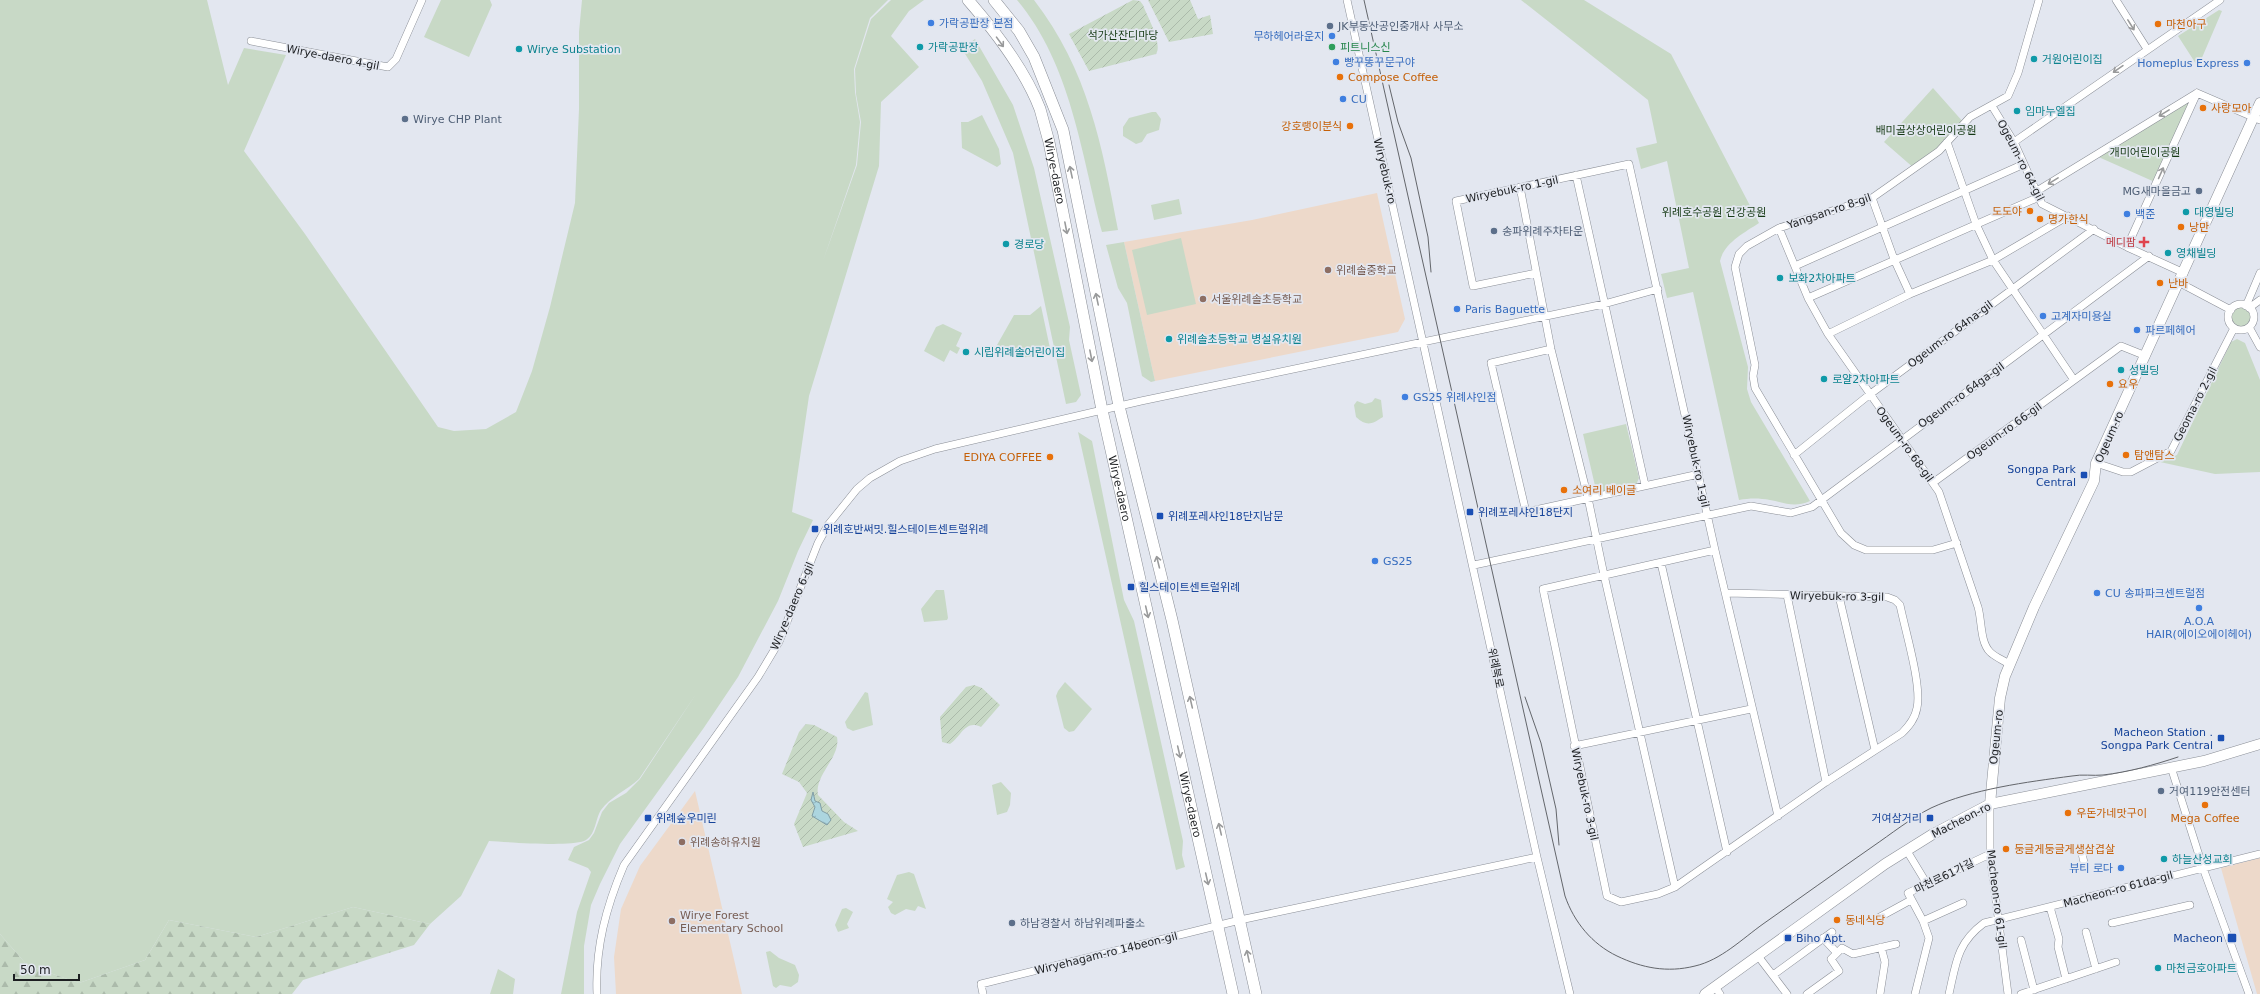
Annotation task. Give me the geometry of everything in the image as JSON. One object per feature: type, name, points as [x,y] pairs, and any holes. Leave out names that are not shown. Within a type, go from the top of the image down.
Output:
[{"type":"main road","name":"Wirye-daero","points":[[968,0],[1007,51],[1026,82],[1039,109],[1050,150],[1102,410],[1233,994]]},
{"type":"main road","name":"Wirye-daero","points":[[994,0],[1019,31],[1034,57],[1063,130],[1119,406],[1172,620],[1256,994]]},
{"type":"main road","name":"Ogeum-ro","points":[[1990,804],[2000,693],[2009,664],[2094,481],[2096,463],[2257,119],[2260,103]]},
{"type":"main road","name":"Macheon-ro","points":[[1705,994],[1718,990],[1758,956],[1907,851],[1964,816],[1990,804],[2204,761],[2260,744]]},
{"type":"street","name":"Wirye-daero 4-gil","points":[[251,41],[388,67],[396,59],[422,0]]},
{"type":"street","name":"Wiryebuk-ro","points":[[1347,0],[1423,341]]},
{"type":"street","name":"Yangsan-ro 8-gil","points":[[1956,542],[1933,550],[1866,550],[1854,545],[1841,534],[1756,388],[1753,376],[1755,365],[1735,267],[1739,254],[1747,246],[1779,228],[1872,198],[1939,151],[1970,117],[2008,96],[2018,73],[2039,0]]},
{"type":"street","points":[[2116,0],[2147,49]]},
{"type":"street","points":[[2014,142],[2220,0]]},
{"type":"street","points":[[2197,93],[2257,119]]},
{"type":"street","points":[[1808,298],[1976,224],[2038,194],[2197,93]]},
{"type":"street","points":[[2127,247],[2197,93]]},
{"type":"street","name":"Ogeum-ro 64-gil","points":[[1992,106],[2014,142],[2042,204],[2127,247],[2184,273]]},
{"type":"street","points":[[1947,142],[1976,224],[1993,260],[2074,380]]},
{"type":"street","name":"Wiryebuk-ro 1-gil","points":[[1536,273],[1473,286],[1456,201],[1629,164],[1707,515]]},
{"type":"street","points":[[1795,266],[2024,164]]},
{"type":"street","points":[[1576,175],[1645,485]]},
{"type":"street","points":[[1520,187],[1551,349],[1588,498],[1675,887]]},
{"type":"street","points":[[1872,198],[1894,259],[1910,294]]},
{"type":"street","points":[[1828,334],[1910,294],[1993,260],[2068,216]]},
{"type":"street","name":"Ogeum-ro 68-gil","points":[[1779,228],[1808,298],[1828,334],[1869,394],[1934,482],[1939,492],[1983,624],[1983,640],[1990,652],[2009,664]]},
{"type":"street","name":"Ogeum-ro 64na-gil","points":[[1794,455],[1869,394],[2094,229]]},
{"type":"street","name":"Ogeum-ro 64ga-gil","points":[[1707,515],[1750,506],[1791,513],[1812,507],[1901,438],[2149,256]]},
{"type":"street","points":[[2248,307],[2260,273]]},
{"type":"street","points":[[2180,283],[2231,310]]},
{"type":"street","points":[[1423,341],[1604,304],[1658,289]]},
{"type":"street","points":[[2250,327],[2242,330],[2234,328],[2229,322],[2231,310],[2238,305],[2248,307],[2260,300]]},
{"type":"street","points":[[2248,307],[2254,315],[2250,327],[2260,347]]},
{"type":"street","name":"Geoma-ro 2-gil","points":[[2096,463],[2122,472],[2131,472],[2171,451],[2234,328]]},
{"type":"street","name":"Wirye-daero 6-gil","points":[[597,994],[596,965],[603,925],[610,898],[624,865],[758,677],[776,647],[818,543],[828,525],[840,508],[870,478],[900,461],[916,455],[1119,406],[1423,341]]},
{"type":"street","name":"위례북로","points":[[1423,341],[1474,565],[1537,857],[1570,994]]},
{"type":"street","name":"Ogeum-ro 66-gil","points":[[1934,482],[2121,346],[2146,356]]},
{"type":"street","points":[[1551,349],[1491,363],[1526,512],[1699,474]]},
{"type":"street","points":[[1474,565],[1707,515],[1727,593],[1751,708],[1778,816]]},
{"type":"street","points":[[1604,575],[1715,550]]},
{"type":"street","points":[[1661,563],[1727,852]]},
{"type":"street","name":"Wiryebuk-ro 3-gil","points":[[1604,575],[1542,589],[1574,746],[1607,896],[1622,902],[1658,894],[1675,887],[1826,782],[1902,733],[1912,723],[1917,709],[1919,694],[1900,605],[1895,600],[1887,597],[1727,593]]},
{"type":"street","points":[[1786,595],[1826,782]]},
{"type":"street","points":[[1839,596],[1875,750]]},
{"type":"street","points":[[1574,746],[1751,708]]},
{"type":"street","points":[[2171,767],[2203,868],[2249,994]]},
{"type":"street","name":"Macheon-ro 61-gil","points":[[1990,804],[1990,854],[2000,919],[2008,994]]},
{"type":"street","points":[[2081,849],[2085,867]]},
{"type":"street","points":[[1907,851],[1927,884]]},
{"type":"street","name":"마천로61가길","points":[[1915,994],[1929,938],[1924,921],[1908,893],[1990,854]]},
{"type":"street","name":"Macheon-ro 61da-gil","points":[[1950,994],[1957,956],[1963,942],[1984,923],[2260,854]]},
{"type":"street","name":"Wiryehagam-ro 14beon-gil","points":[[983,994],[981,984],[1240,920],[1537,857]]},
{"type":"street","points":[[1878,918],[1911,900]]},
{"type":"street","points":[[1924,921],[1963,903]]},
{"type":"street","points":[[2112,923],[2190,905]]},
{"type":"street","points":[[2050,907],[2060,939],[2058,947],[2066,979]]},
{"type":"street","points":[[1773,975],[1832,932]]},
{"type":"street","points":[[2086,932],[2096,969]]},
{"type":"street","points":[[1823,938],[1837,953]]},
{"type":"street","points":[[2021,940],[2034,990]]},
{"type":"street","points":[[1807,994],[1839,970],[1831,958],[1842,948],[1853,954],[1896,944]]},
{"type":"street","points":[[1880,994],[1885,962],[1881,947]]},
{"type":"street","points":[[1758,956],[1787,994]]},
{"type":"street","points":[[2021,994],[2116,962]]},
{"type":"shaded area","points":[[1377,193],[1405,319],[1398,332],[1155,381],[1124,242],[1252,220]]},
{"type":"shaded area","name":"Wirye Forest Elementary School","points":[[695,791],[742,994],[616,994],[614,957],[621,909],[640,866]]},
{"type":"shaded area","points":[[2260,858],[2260,994],[2257,994],[2221,868]]},
{"type":"green space","points":[[0,0],[207,0],[228,85],[244,48],[286,55],[244,151],[305,234],[438,427],[454,431],[486,429],[516,412],[532,371],[550,307],[575,203],[579,109],[579,32],[582,0],[888,0],[870,18],[854,69],[855,92],[860,122],[856,165],[823,261],[857,165],[861,122],[856,94],[855,69],[871,19],[891,0],[924,0],[909,11],[891,36],[919,67],[881,102],[879,166],[809,396],[792,512],[813,520],[798,551],[778,601],[738,677],[703,729],[620,844],[600,884],[591,905],[584,946],[584,994],[561,994],[577,912],[591,872],[588,868],[568,860],[574,847],[589,840],[594,833],[602,812],[609,803],[626,793],[640,779],[696,694],[639,779],[609,801],[601,810],[593,831],[588,839],[576,843],[565,844],[489,841],[461,896],[430,924],[353,907],[256,937],[169,920],[145,960],[79,983],[27,965],[0,934]]},
{"type":"green space","points":[[441,0],[490,0],[492,5],[469,57],[424,37]]},
{"type":"green space","points":[[1017,0],[1034,0],[1052,26],[1068,54],[1080,81],[1099,138],[1118,230],[1102,232],[1072,110],[1062,81],[1050,52],[1035,25]]},
{"type":"green space","name":"석가산잔디마당","points":[[1133,0],[1140,1],[1151,23],[1158,49],[1156,54],[1089,71],[1069,34]]},
{"type":"green space","points":[[1148,0],[1190,0],[1198,19],[1210,15],[1213,34],[1169,42]]},
{"type":"green space","name":"위례호수공원 건강공원","points":[[1521,0],[1584,0],[1671,54],[1759,223],[1735,239],[1726,249],[1720,261],[1748,367],[1747,389],[1751,402],[1810,501],[1795,505],[1762,499],[1739,500],[1693,292],[1667,298],[1661,274],[1689,268],[1667,161],[1641,169],[1636,148],[1657,143],[1648,100]]},
{"type":"green space","points":[[2219,10],[2222,11],[2198,67],[2178,36]]},
{"type":"green space","points":[[975,39],[1013,105],[1034,168],[1070,327],[1069,340],[1081,395],[1076,402],[1066,404],[1013,153],[982,81],[962,49]]},
{"type":"green space","name":"배미골상상어린이공원","points":[[1933,88],[1964,123],[1939,151],[1915,169],[1884,142]]},
{"type":"green space","name":"개미어린이공원","points":[[2197,93],[2157,183],[2094,155]]},
{"type":"green space","points":[[1156,112],[1161,119],[1159,130],[1147,134],[1142,142],[1136,144],[1123,136],[1123,127],[1129,118]]},
{"type":"green space","points":[[982,115],[999,149],[1001,164],[997,167],[962,148],[961,122],[968,122]]},
{"type":"green space","points":[[1179,199],[1182,214],[1154,220],[1151,205]]},
{"type":"green space","points":[[1181,238],[1196,304],[1147,315],[1132,250]]},
{"type":"green space","points":[[1124,242],[1155,381],[1151,382],[1142,376],[1127,303],[1118,288],[1106,245]]},
{"type":"green space","points":[[1041,306],[1051,353],[1021,358],[997,345],[1014,315],[1030,315]]},
{"type":"green space","points":[[2241,306],[2249,309],[2252,317],[2249,325],[2241,328],[2233,325],[2230,317],[2233,309]]},
{"type":"green space","points":[[943,324],[962,333],[956,346],[960,348],[957,354],[950,350],[944,362],[924,351],[936,327]]},
{"type":"green space","points":[[2237,339],[2245,343],[2260,380],[2260,472],[2215,474],[2160,462],[2177,455],[2231,342]]},
{"type":"green space","points":[[1375,398],[1381,400],[1383,417],[1373,423],[1366,423],[1356,417],[1354,405],[1357,401],[1365,404],[1372,402]]},
{"type":"green space","points":[[1626,424],[1639,478],[1636,485],[1602,492],[1596,490],[1583,434]]},
{"type":"green space","points":[[1078,432],[1092,441],[1124,600],[1134,621],[1183,841],[1182,855],[1185,867],[1176,870]]},
{"type":"green space","points":[[936,590],[944,590],[948,618],[947,620],[924,622],[921,609]]},
{"type":"green space","points":[[1065,682],[1092,709],[1074,731],[1069,732],[1064,728],[1056,696]]},
{"type":"green space","points":[[974,685],[982,688],[1000,705],[981,727],[971,725],[967,727],[950,744],[942,742],[940,717],[966,687]]},
{"type":"green space","points":[[865,692],[868,693],[873,725],[853,731],[847,728],[845,722]]},
{"type":"green space","points":[[806,724],[814,725],[837,737],[835,752],[820,780],[818,795],[844,822],[858,831],[803,847],[794,824],[807,793],[799,782],[782,774],[799,732]]},
{"type":"green space","points":[[1001,782],[1011,793],[1010,805],[1007,812],[997,815],[992,785]]},
{"type":"green space","points":[[909,872],[914,874],[926,909],[918,906],[915,911],[906,909],[895,915],[891,913],[888,907],[893,902],[887,899],[897,875]]},
{"type":"green space","points":[[353,907],[430,924],[414,945],[303,980],[292,994],[0,994],[0,934],[27,965],[79,983],[145,960],[169,920],[256,937]]},
{"type":"green space","points":[[846,908],[853,912],[847,924],[849,928],[838,932],[835,925],[842,909]]},
{"type":"green space","points":[[770,951],[779,958],[795,965],[799,975],[798,982],[791,987],[780,985],[776,988],[773,986],[766,952]]},
{"type":"green space","points":[[498,969],[515,979],[513,994],[490,994]]},
{"type":"water","points":[[813,792],[815,801],[820,803],[822,811],[828,814],[831,820],[827,825],[812,816],[815,807],[811,800]]},
{"type":"tram line","points":[[1364,0],[1565,896],[1573,915],[1592,939],[1617,956],[1645,966],[1675,969],[1705,963],[1731,948],[1901,826],[1916,816],[1947,801],[2000,787],[2076,775],[2113,774],[2141,768],[2178,757]]},
{"type":"tram line","points":[[1389,85],[1398,122],[1411,158],[1428,237],[1431,272]]},
{"type":"tram line","points":[[1525,697],[1541,743],[1556,809],[1559,845]]},
{"type":"place","name":"가락공판장 본점","points":[[931,23]]},
{"type":"place","name":"마천아구","points":[[2158,24]]},
{"type":"place","name":"JK부동산공인중개사 사무소","points":[[1330,26]]},
{"type":"place","name":"무하헤어라운지","points":[[1332,36]]},
{"type":"place","name":"가락공판장","points":[[920,47]]},
{"type":"place","name":"피트니스신","points":[[1332,47]]},
{"type":"place","name":"Wirye Substation","points":[[519,49]]},
{"type":"place","name":"거원어린이집","points":[[2034,59]]},
{"type":"place","name":"빵꾸똥꾸문구야","points":[[1336,62]]},
{"type":"place","name":"Homeplus Express","points":[[2247,63]]},
{"type":"place","name":"Compose Coffee","points":[[1340,77]]},
{"type":"place","name":"CU","points":[[1343,99]]},
{"type":"place","name":"사랑모아","points":[[2203,108]]},
{"type":"place","name":"임마누엘집","points":[[2017,111]]},
{"type":"place","name":"Wirye CHP Plant","points":[[405,119]]},
{"type":"place","name":"강호랭이분식","points":[[1350,126]]},
{"type":"place","name":"MG새마을금고","points":[[2199,191]]},
{"type":"place","name":"도도야","points":[[2030,211]]},
{"type":"place","name":"대영빌딩","points":[[2186,212]]},
{"type":"place","name":"백준","points":[[2127,214]]},
{"type":"place","name":"명가한식","points":[[2040,219]]},
{"type":"place","name":"낭만","points":[[2181,227]]},
{"type":"place","name":"송파위례주차타운","points":[[1494,231]]},
{"type":"place","name":"메디팜","points":[[2144,242]]},
{"type":"place","name":"경로당","points":[[1006,244]]},
{"type":"place","name":"영채빌딩","points":[[2168,253]]},
{"type":"place","name":"위례솔중학교","points":[[1328,270]]},
{"type":"place","name":"보화2차아파트","points":[[1780,278]]},
{"type":"place","name":"난바","points":[[2160,283]]},
{"type":"place","name":"서울위례솔초등학교","points":[[1203,299]]},
{"type":"place","name":"Paris Baguette","points":[[1457,309]]},
{"type":"place","name":"고계자미용실","points":[[2043,316]]},
{"type":"place","name":"파르페헤어","points":[[2137,330]]},
{"type":"place","name":"위례솔초등학교 병설유치원","points":[[1169,339]]},
{"type":"place","name":"시립위례솔어린이집","points":[[966,352]]},
{"type":"place","name":"성빌딩","points":[[2121,370]]},
{"type":"place","name":"로얄2차아파트","points":[[1824,379]]},
{"type":"place","name":"요우","points":[[2110,384]]},
{"type":"place","name":"GS25 위례샤인점","points":[[1405,397]]},
{"type":"place","name":"탐앤탐스","points":[[2126,455]]},
{"type":"place","name":"EDIYA COFFEE","points":[[1050,457]]},
{"type":"place","name":"Songpa Park Central","points":[[2084,475]]},
{"type":"place","name":"소여리 베이글","points":[[1564,490]]},
{"type":"place","name":"위례포레샤인18단지","points":[[1470,512]]},
{"type":"place","name":"위례포레샤인18단지남문","points":[[1160,516]]},
{"type":"place","name":"위례호반써밋.힐스테이트센트럴위례","points":[[815,529]]},
{"type":"place","name":"GS25","points":[[1375,561]]},
{"type":"place","name":"힐스테이트센트럴위례","points":[[1131,587]]},
{"type":"place","name":"CU 송파파크센트럴점","points":[[2097,593]]},
{"type":"place","name":"A.O.A HAIR(에이오에이헤어)","points":[[2199,608]]},
{"type":"place","name":"Macheon Station . Songpa Park Central","points":[[2221,738]]},
{"type":"place","name":"거여119안전센터","points":[[2161,791]]},
{"type":"place","name":"Mega Coffee","points":[[2205,805]]},
{"type":"place","name":"우돈가네맛구이","points":[[2068,813]]},
{"type":"place","name":"위례숲우미린","points":[[648,818]]},
{"type":"place","name":"거여삼거리","points":[[1930,818]]},
{"type":"place","name":"위례송하유치원","points":[[682,842]]},
{"type":"place","name":"둥글게둥글게생삼겹살","points":[[2006,849]]},
{"type":"place","name":"하늘산성교회","points":[[2164,859]]},
{"type":"place","name":"뷰티 로다","points":[[2121,868]]},
{"type":"place","name":"동네식당","points":[[1837,920]]},
{"type":"place","name":"Wirye Forest Elementary School","points":[[672,921]]},
{"type":"place","name":"하남경찰서 하남위례파출소","points":[[1012,923]]},
{"type":"place","name":"Biho Apt.","points":[[1788,938]]},
{"type":"place","name":"Macheon","points":[[2232,938]]},
{"type":"place","name":"마천금호아파트","points":[[2158,968]]}]
